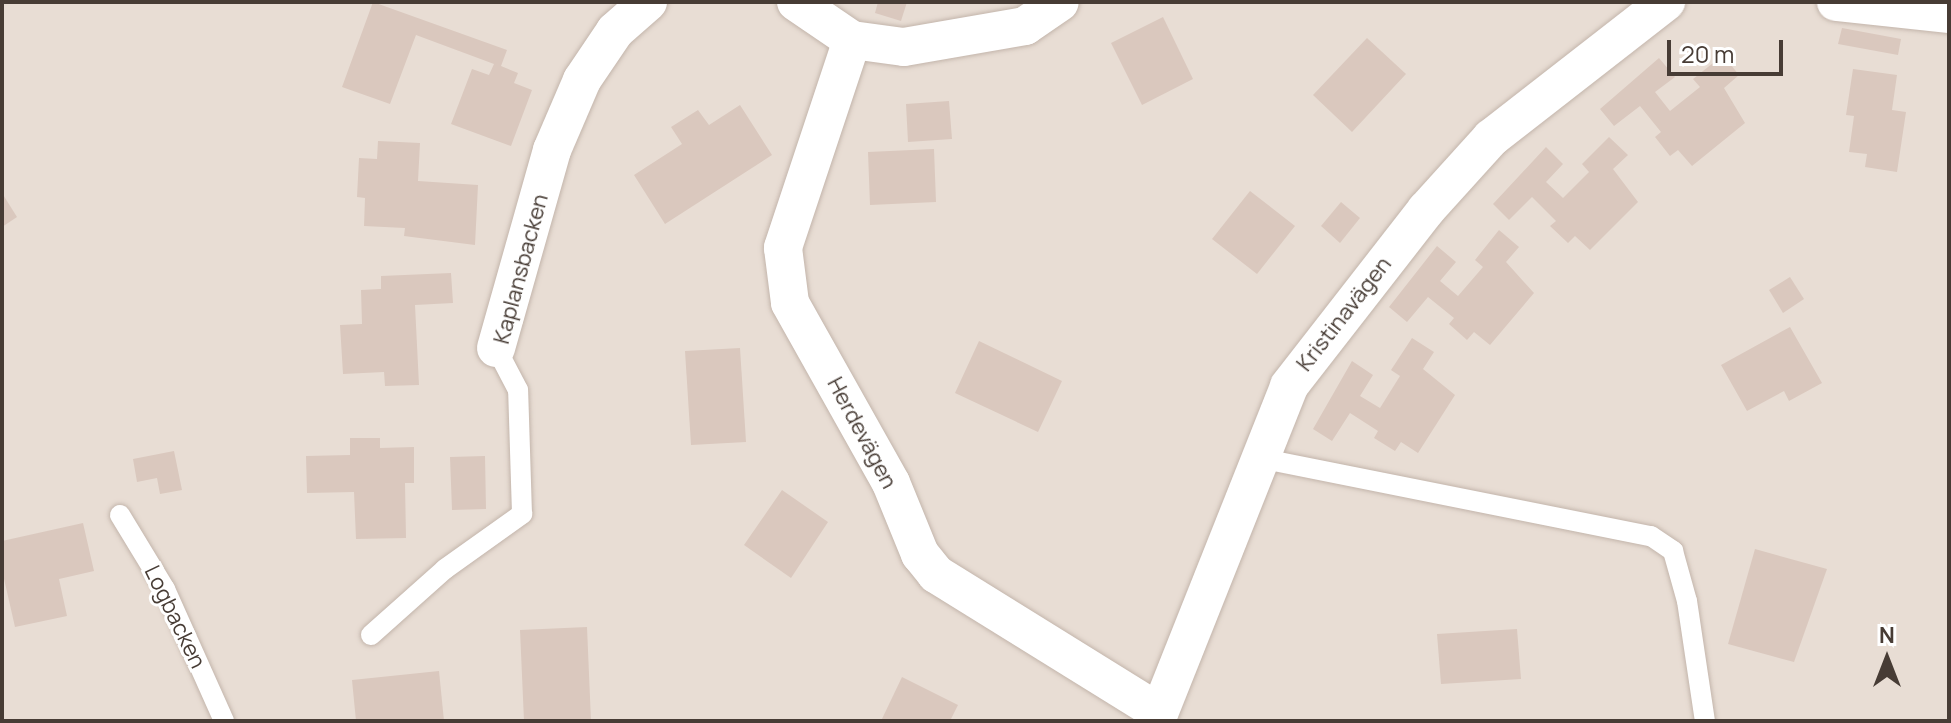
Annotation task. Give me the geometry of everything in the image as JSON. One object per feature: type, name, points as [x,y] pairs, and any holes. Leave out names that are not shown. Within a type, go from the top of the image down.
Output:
[{"type":"street","name":"Kaplansbacken","points":[[496,348],[552,150],[582,80],[615,31],[648,2]]},
{"type":"street","points":[[796,2],[852,40],[904,47],[1025,26],[1060,2]]},
{"type":"street","name":"Kristinavägen","points":[[1158,716],[1289,386],[1426,210],[1491,138],[1666,2]]},
{"type":"street","points":[[1836,2],[1949,14]]},
{"type":"street","name":"Herdevägen","points":[[852,40],[783,248],[790,303],[891,483],[920,554],[936,574],[1158,716]]},
{"type":"lane","name":"Kaplansbacken","points":[[371,635],[445,569],[522,514],[518,390],[496,348]]},
{"type":"lane","points":[[1259,458],[1651,536],[1673,551],[1687,601],[1705,721]]},
{"type":"lane","name":"Logbacken","points":[[120,515],[165,589],[224,721]]},
{"type":"shaded area","points":[[2,2],[1949,2],[1949,721],[2,721]]},
{"type":"building","points":[[373,2],[507,50],[501,66],[518,73],[514,83],[532,90],[511,146],[451,124],[472,69],[489,75],[494,64],[416,35],[390,104],[342,87]]},
{"type":"building","points":[[878,2],[907,2],[901,21],[875,13]]},
{"type":"building","points":[[1163,17],[1193,79],[1142,105],[1111,43]]},
{"type":"building","points":[[1842,28],[1901,39],[1898,55],[1838,44]]},
{"type":"building","points":[[1367,38],[1406,74],[1352,132],[1313,95]]},
{"type":"building","points":[[1723,55],[1739,75],[1724,88],[1745,123],[1692,166],[1678,150],[1670,156],[1655,137],[1661,132],[1640,106],[1614,126],[1600,109],[1659,58],[1675,77],[1655,92],[1670,111],[1700,87],[1693,79]]},
{"type":"building","points":[[1853,69],[1897,75],[1892,110],[1906,112],[1897,172],[1865,167],[1867,154],[1849,152],[1854,116],[1846,115]]},
{"type":"building","points":[[949,101],[952,139],[908,142],[906,104]]},
{"type":"building","points":[[740,105],[772,155],[665,224],[634,175],[682,144],[671,127],[698,110],[709,125]]},
{"type":"building","points":[[1609,137],[1628,155],[1613,169],[1638,202],[1590,250],[1575,236],[1568,243],[1550,226],[1556,221],[1532,197],[1509,220],[1493,204],[1546,147],[1563,164],[1546,182],[1563,198],[1589,172],[1582,164]]},
{"type":"building","points":[[378,141],[420,143],[418,181],[478,185],[475,245],[404,236],[405,228],[364,226],[365,198],[357,197],[359,158],[377,159]]},
{"type":"building","points":[[934,149],[936,202],[870,205],[868,152]]},
{"type":"building","points":[[1250,191],[1295,226],[1257,274],[1212,239]]},
{"type":"building","points":[[2,193],[17,217],[2,227]]},
{"type":"building","points":[[1341,202],[1360,218],[1340,243],[1321,226]]},
{"type":"building","points":[[1499,230],[1519,247],[1506,262],[1534,293],[1490,345],[1474,332],[1467,340],[1449,324],[1454,318],[1428,297],[1407,322],[1389,307],[1437,246],[1456,262],[1440,281],[1458,296],[1483,267],[1475,260]]},
{"type":"building","points":[[451,273],[453,303],[415,305],[419,385],[385,386],[384,372],[343,374],[340,325],[362,324],[361,290],[381,289],[381,276]]},
{"type":"building","points":[[1790,277],[1804,299],[1783,313],[1769,290]]},
{"type":"building","points":[[1790,327],[1822,383],[1789,401],[1784,391],[1747,411],[1721,365]]},
{"type":"building","points":[[1412,338],[1434,352],[1423,369],[1455,395],[1418,453],[1401,442],[1395,451],[1374,438],[1378,431],[1350,413],[1332,441],[1313,429],[1352,361],[1373,375],[1360,396],[1380,408],[1400,376],[1391,370]]},
{"type":"building","points":[[979,341],[1062,381],[1038,432],[955,393]]},
{"type":"building","points":[[740,348],[746,442],[691,445],[685,351]]},
{"type":"building","points":[[350,438],[380,438],[380,448],[414,447],[414,483],[405,483],[406,538],[356,539],[354,492],[307,493],[306,456],[350,455]]},
{"type":"building","points":[[174,451],[182,490],[160,494],[157,478],[137,482],[133,459]]},
{"type":"building","points":[[485,456],[486,509],[452,510],[450,457]]},
{"type":"building","points":[[782,490],[828,522],[791,578],[744,545]]},
{"type":"building","points":[[83,523],[94,571],[59,579],[67,616],[15,627],[2,570],[2,541]]},
{"type":"building","points":[[1755,549],[1827,569],[1794,662],[1728,644]]},
{"type":"building","points":[[587,627],[591,721],[524,721],[520,630]]},
{"type":"building","points":[[1517,629],[1521,679],[1441,684],[1437,634]]},
{"type":"building","points":[[439,671],[444,721],[356,721],[352,680]]},
{"type":"building","points":[[902,677],[958,705],[950,721],[881,721]]}]
